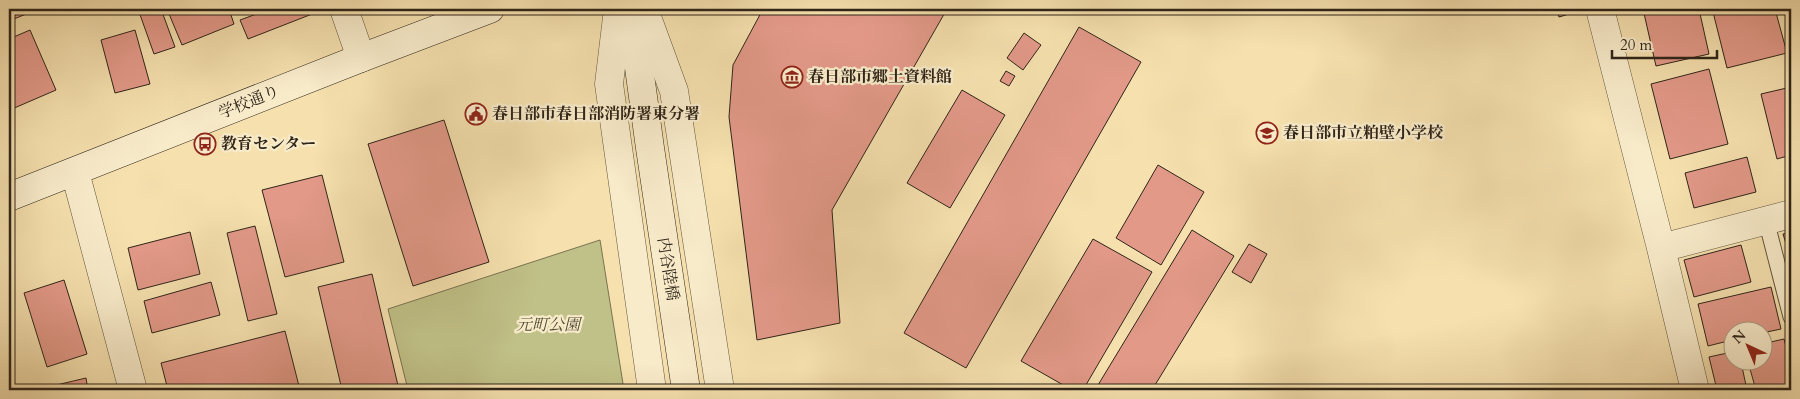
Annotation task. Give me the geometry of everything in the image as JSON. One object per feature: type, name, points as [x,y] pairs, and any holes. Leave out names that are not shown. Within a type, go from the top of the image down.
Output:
[{"type":"street","points":[[344,9],[361,58]]},
{"type":"street","name":"学校通り","points":[[9,197],[490,9]]},
{"type":"street","points":[[618,9],[609,84],[652,390]]},
{"type":"street","name":"内谷陸橋","points":[[632,9],[650,148],[686,390]]},
{"type":"street","points":[[644,9],[674,91],[720,390]]},
{"type":"street","points":[[1600,9],[1695,390]]},
{"type":"street","points":[[75,172],[133,390]]},
{"type":"street","points":[[1661,248],[1778,217]]},
{"type":"lane","points":[[1778,217],[1791,317]]},
{"type":"green space","name":"元町公園","points":[[600,240],[624,390],[408,390],[388,309]]},
{"type":"building","points":[[9,9],[35,9],[36,10],[9,21]]},
{"type":"building","points":[[138,9],[161,9],[175,47],[154,54]]},
{"type":"building","points":[[167,9],[229,9],[234,24],[182,45]]},
{"type":"building","points":[[270,9],[325,9],[248,39],[240,20]]},
{"type":"building","points":[[763,9],[947,9],[832,210],[840,323],[757,340],[729,117],[733,65]]},
{"type":"building","points":[[1556,9],[1575,9],[1576,12],[1559,17]]},
{"type":"building","points":[[1643,9],[1699,9],[1709,54],[1656,66]]},
{"type":"building","points":[[1723,9],[1775,9],[1787,53],[1727,68],[1713,12]]},
{"type":"building","points":[[1079,27],[1141,62],[966,368],[904,333]]},
{"type":"building","points":[[30,30],[56,90],[12,109],[9,102],[9,39]]},
{"type":"building","points":[[135,30],[150,84],[115,93],[101,40]]},
{"type":"building","points":[[1024,33],[1041,45],[1023,70],[1007,58]]},
{"type":"building","points":[[1709,69],[1728,144],[1670,159],[1651,84]]},
{"type":"building","points":[[1006,71],[1015,76],[1009,86],[1000,81]]},
{"type":"building","points":[[1791,87],[1791,155],[1777,159],[1761,94]]},
{"type":"building","points":[[962,90],[1005,115],[950,208],[907,183]]},
{"type":"building","points":[[444,120],[489,262],[413,286],[368,144]]},
{"type":"building","points":[[1747,157],[1756,192],[1694,208],[1685,173]]},
{"type":"building","points":[[1158,165],[1204,192],[1161,265],[1116,238]]},
{"type":"building","points":[[322,175],[344,262],[285,277],[262,190]]},
{"type":"building","points":[[255,226],[277,314],[248,321],[227,233]]},
{"type":"building","points":[[1192,230],[1234,256],[1152,390],[1095,390]]},
{"type":"building","points":[[190,232],[200,274],[138,290],[128,248]]},
{"type":"building","points":[[1791,232],[1791,260],[1783,234]]},
{"type":"building","points":[[1093,239],[1152,272],[1083,390],[1072,390],[1021,361]]},
{"type":"building","points":[[1249,244],[1267,254],[1251,283],[1232,272]]},
{"type":"building","points":[[1741,245],[1751,282],[1694,297],[1684,260]]},
{"type":"building","points":[[372,274],[399,390],[342,390],[318,287]]},
{"type":"building","points":[[64,280],[87,354],[47,367],[24,293]]},
{"type":"building","points":[[211,282],[220,315],[152,333],[144,301]]},
{"type":"building","points":[[1771,287],[1781,329],[1772,331],[1772,322],[1722,322],[1722,342],[1708,346],[1698,304]]},
{"type":"building","points":[[285,331],[300,390],[168,390],[161,363]]},
{"type":"building","points":[[1784,339],[1791,365],[1791,390],[1756,390],[1751,372],[1772,372],[1772,342]]},
{"type":"building","points":[[1722,354],[1722,372],[1743,372],[1747,390],[1717,390],[1709,357]]},
{"type":"building","points":[[86,378],[88,390],[49,390],[48,387]]},
{"type":"place","name":"春日部市郷土資料館","points":[[792,77]]},
{"type":"place","name":"春日部市春日部消防署東分署","points":[[476,114]]},
{"type":"place","name":"春日部市立粕壁小学校","points":[[1267,133]]},
{"type":"place","name":"教育センター","points":[[205,144]]}]
